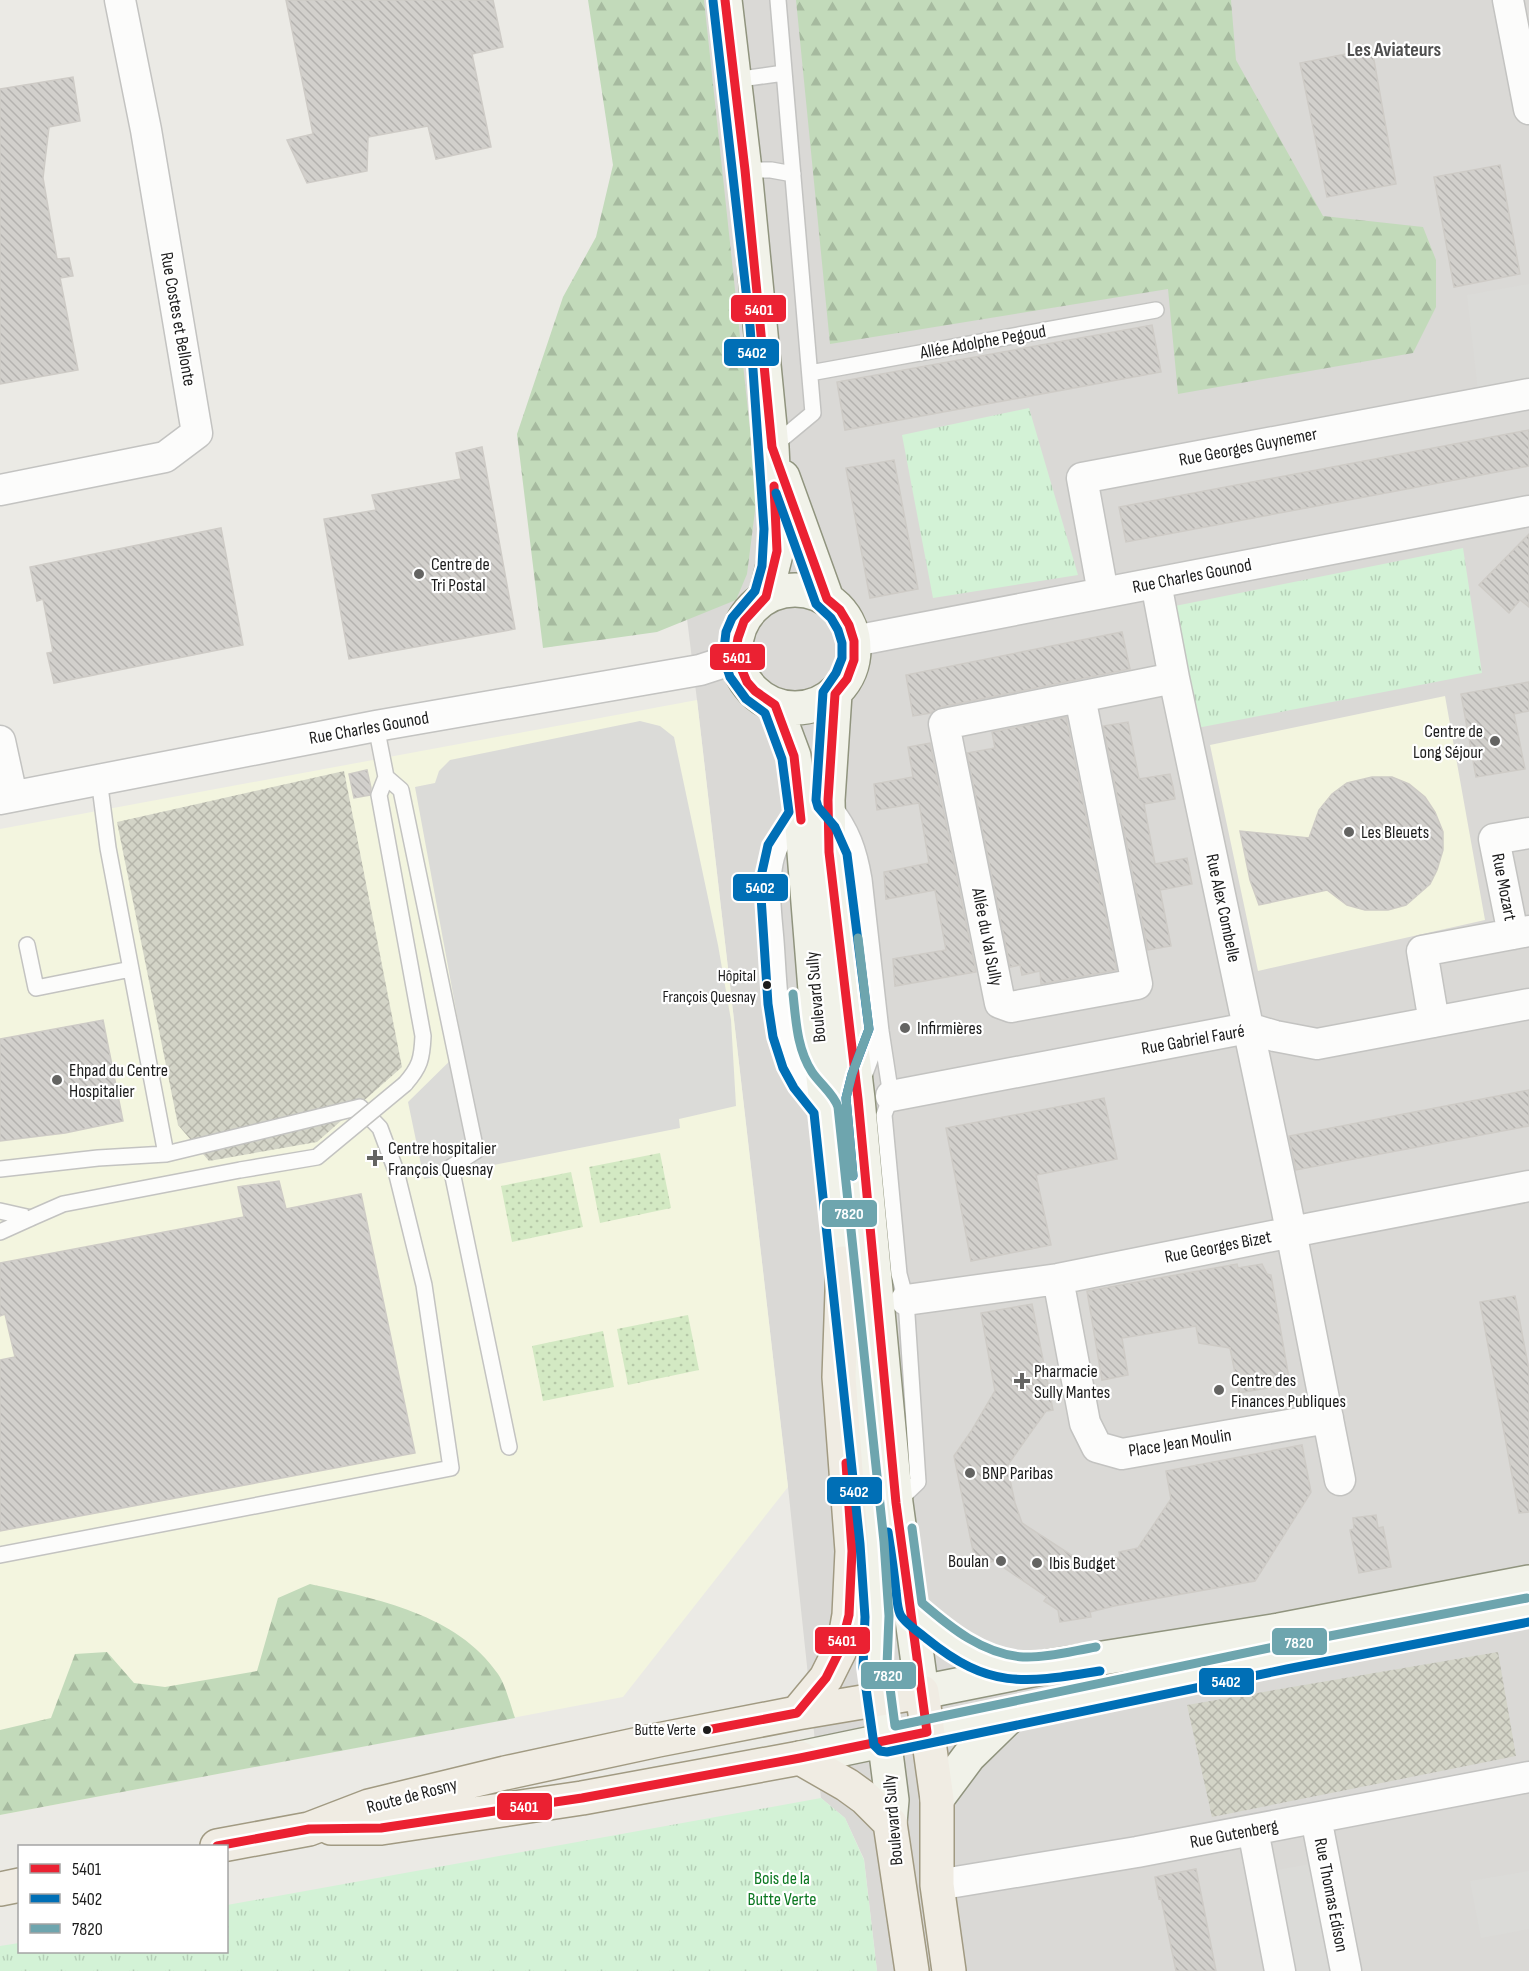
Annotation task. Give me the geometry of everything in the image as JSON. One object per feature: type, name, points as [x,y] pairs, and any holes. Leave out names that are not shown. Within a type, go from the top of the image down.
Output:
[{"type":"main road","points":[[797,1713],[826,1678],[843,1641],[849,1615],[852,1551],[839,1377],[843,1263]]},
{"type":"main road","name":"Route de Rosny","points":[[309,1829],[369,1806],[456,1784],[657,1740],[922,1692]]},
{"type":"main road","name":"Boulevard Sully","points":[[922,1692],[937,1799],[938,1885],[949,1971]]},
{"type":"main road","points":[[800,1758],[856,1792],[890,1823]]},
{"type":"main road","name":"Route de Rosny","points":[[309,1829],[381,1828],[594,1796],[800,1758]]},
{"type":"main road","name":"Boulevard Sully","points":[[890,1823],[912,1971]]},
{"type":"main road","points":[[222,1845],[309,1829]]},
{"type":"main road","points":[[0,1889],[18,1885]]},
{"type":"street","name":"Rue Costes et Bellonte","points":[[0,490],[165,457],[197,434],[146,130],[120,0]]},
{"type":"street","points":[[725,0],[745,170],[772,447],[777,550],[765,598]]},
{"type":"street","points":[[1508,0],[1524,63],[1529,109]]},
{"type":"street","name":"Rue Georges Guynemer","points":[[1103,593],[1082,478],[1529,394]]},
{"type":"street","points":[[772,447],[827,599]]},
{"type":"street","name":"Rue Charles Gounod","points":[[854,641],[1529,511]]},
{"type":"street","name":"Rue Alex Combelle","points":[[1156,583],[1290,1233]]},
{"type":"street","points":[[796,590],[827,599],[840,610],[849,625],[854,641],[854,660],[847,679],[835,694],[807,708],[775,705],[761,698],[741,673],[737,658],[737,641],[742,624],[765,598],[780,592],[796,590]]},
{"type":"street","name":"Rue Charles Gounod","points":[[6,797],[376,726],[700,670],[737,658]]},
{"type":"street","name":"Allée du Val Sully","points":[[1080,697],[1137,984],[1011,1007],[1000,1003],[944,724],[1174,678]]},
{"type":"street","name":"Boulevard Sully","points":[[835,694],[815,807],[826,1108],[872,1543],[877,1617],[875,1666],[892,1800],[890,1823]]},
{"type":"street","name":"Boulevard Sully","points":[[775,705],[815,807],[829,852],[858,1100],[896,1503],[922,1692]]},
{"type":"street","points":[[0,741],[6,797]]},
{"type":"street","name":"Rue Mozart","points":[[1521,933],[1494,840],[1529,833]]},
{"type":"street","points":[[1434,1022],[1422,951],[1521,933]]},
{"type":"street","name":"Rue Gabriel Fauré","points":[[891,1096],[1248,1028],[1317,1044],[1529,1004]]},
{"type":"street","name":"Rue Georges Bizet","points":[[906,1300],[1058,1280],[1529,1186]]},
{"type":"street","points":[[1290,1233],[1340,1480]]},
{"type":"street","name":"Place Jean Moulin","points":[[1058,1280],[1085,1424],[1097,1447],[1122,1454],[1328,1418]]},
{"type":"street","points":[[922,1692],[1042,1669],[1279,1630],[1529,1582]]},
{"type":"street","points":[[911,1609],[943,1637],[987,1662],[1001,1667],[1042,1669]]},
{"type":"street","name":"Route de Rosny","points":[[800,1758],[1286,1657],[1529,1610]]},
{"type":"street","points":[[937,1799],[969,1755],[1010,1716]]},
{"type":"street","name":"Rue Gutenberg","points":[[938,1885],[1137,1852],[1529,1777]]},
{"type":"street","name":"Rue Thomas Edison","points":[[1316,1818],[1346,1971]]},
{"type":"street","points":[[1252,1830],[1280,1971]]},
{"type":"lane","points":[[772,447],[813,413],[778,0]]},
{"type":"lane","points":[[734,80],[784,73]]},
{"type":"lane","points":[[745,170],[771,170],[793,174]]},
{"type":"lane","name":"Allée Adolphe Pegoud","points":[[810,373],[1156,310]]},
{"type":"lane","points":[[0,1232],[63,1204],[317,1157],[405,1084],[418,1070],[422,1056],[423,1036],[379,795],[386,777],[376,726]]},
{"type":"lane","points":[[386,777],[401,790],[476,1151],[451,1167],[510,1447]]},
{"type":"lane","points":[[99,779],[108,848],[166,1154]]},
{"type":"lane","points":[[815,807],[845,820],[859,850],[891,1096],[884,1115],[899,1274],[906,1300],[918,1482],[896,1503]]},
{"type":"lane","points":[[27,945],[36,988],[131,969]]},
{"type":"lane","points":[[858,1100],[863,1078],[881,1031]]},
{"type":"lane","points":[[0,1169],[99,1158],[166,1154],[360,1107],[380,1128],[396,1171],[424,1285],[451,1467],[0,1556]]},
{"type":"lane","points":[[0,1211],[31,1218]]},
{"type":"shaded area","points":[[611,0],[1529,0],[1529,1971],[877,1971],[864,1859],[845,1818],[821,1798],[788,1487],[697,700]]},
{"type":"shaded area","points":[[1529,284],[1529,382],[1478,391],[1467,295]]},
{"type":"shaded area","name":"Les Bleuets","points":[[1445,696],[1485,920],[1258,971],[1210,745]]},
{"type":"shaded area","name":"Centre hospitalier François Quesnay","points":[[697,700],[788,1487],[623,1697],[0,1815],[0,829]]},
{"type":"shaded area","points":[[640,721],[660,726],[674,737],[718,945],[731,1020],[736,1106],[679,1119],[680,1128],[424,1179],[408,1102],[463,1048],[415,787],[435,783],[439,771],[450,760]]},
{"type":"shaded area","points":[[344,771],[402,1067],[317,1142],[209,1161],[178,1125],[117,822]]},
{"type":"shaded area","points":[[1498,1652],[1516,1756],[1212,1817],[1187,1705]]},
{"type":"shaded area","points":[[1316,1863],[1338,1971],[1291,1971],[1271,1871]]},
{"type":"shaded area","points":[[1529,1871],[1529,1929],[1481,1938],[1470,1881]]},
{"type":"green space","points":[[588,0],[704,0],[757,495],[747,574],[736,600],[657,632],[543,648],[517,434],[563,297],[596,237],[613,165]]},
{"type":"green space","points":[[796,0],[1231,0],[1236,60],[1323,216],[1423,227],[1436,260],[1436,307],[1413,353],[1178,394],[1168,289],[830,344]]},
{"type":"green space","points":[[1029,408],[1078,575],[933,598],[902,435]]},
{"type":"green space","points":[[1463,548],[1482,673],[1197,728],[1170,607]]},
{"type":"green space","points":[[660,1153],[671,1208],[600,1223],[589,1167]]},
{"type":"green space","points":[[571,1172],[583,1227],[512,1242],[501,1186]]},
{"type":"green space","points":[[688,1315],[699,1370],[628,1385],[617,1329]]},
{"type":"green space","points":[[603,1331],[614,1387],[543,1401],[532,1346]]},
{"type":"green space","points":[[310,1584],[388,1603],[414,1612],[461,1637],[481,1654],[498,1674],[515,1718],[0,1815],[0,1730],[51,1718],[75,1654],[107,1652],[134,1683],[165,1687],[257,1671],[278,1598]]},
{"type":"green space","name":"Bois de la Butte Verte","points":[[821,1798],[845,1818],[864,1860],[877,1971],[0,1971],[0,1946],[18,1943],[18,1953],[228,1953],[228,1905]]},
{"type":"building","points":[[286,0],[493,0],[503,47],[472,54],[491,147],[436,159],[428,126],[368,137],[367,171],[307,183],[287,140],[313,134]]},
{"type":"building","points":[[1372,49],[1396,184],[1327,197],[1300,63]]},
{"type":"building","points":[[73,77],[80,121],[49,127],[43,178],[57,259],[69,258],[73,276],[60,278],[78,370],[0,384],[0,89]]},
{"type":"building","points":[[1500,165],[1520,274],[1454,287],[1434,177]]},
{"type":"building","points":[[1152,325],[1161,372],[845,430],[837,382]]},
{"type":"building","points":[[1529,430],[1529,466],[1126,542],[1119,507]]},
{"type":"building","name":"Centre de Tri Postal","points":[[482,447],[515,629],[349,659],[324,519],[376,510],[372,495],[461,479],[456,453]]},
{"type":"building","points":[[894,460],[918,589],[870,598],[846,468]]},
{"type":"building","points":[[221,528],[243,645],[54,683],[47,653],[53,652],[43,599],[37,601],[30,567]]},
{"type":"building","points":[[1529,534],[1529,607],[1520,600],[1509,613],[1479,585]]},
{"type":"building","points":[[1122,632],[1130,669],[941,707],[931,713],[913,716],[906,675]]},
{"type":"building","name":"Centre de Long Séjour","points":[[1529,682],[1529,711],[1514,714],[1525,769],[1476,777],[1461,694]]},
{"type":"building","points":[[1066,717],[1117,970],[1041,984],[1040,971],[1022,975],[1020,965],[1010,967],[967,753],[995,748],[992,732]]},
{"type":"building","points":[[1128,722],[1139,779],[1170,774],[1173,787],[1175,799],[1144,804],[1155,864],[1187,858],[1192,884],[1160,890],[1171,946],[1148,950],[1103,726]]},
{"type":"building","points":[[930,743],[976,972],[895,986],[893,959],[946,950],[935,890],[886,899],[884,872],[929,863],[919,803],[877,810],[874,784],[913,777],[908,747]]},
{"type":"building","points":[[367,770],[371,788],[370,795],[354,798],[349,774]]},
{"type":"building","points":[[1372,777],[1392,777],[1409,784],[1425,797],[1435,812],[1443,832],[1443,850],[1430,884],[1406,905],[1388,910],[1365,910],[1347,905],[1327,890],[1259,905],[1250,880],[1240,831],[1309,838],[1319,810],[1332,794],[1347,783]]},
{"type":"building","name":"Ehpad du Centre Hospitalier","points":[[103,1020],[123,1121],[65,1133],[0,1141],[0,1039]]},
{"type":"building","points":[[1529,1090],[1529,1126],[1296,1170],[1289,1136]]},
{"type":"building","points":[[1104,1098],[1117,1159],[1036,1175],[1051,1245],[971,1261],[946,1128]]},
{"type":"building","points":[[279,1181],[286,1209],[361,1194],[415,1453],[0,1531],[0,1360],[15,1357],[5,1314],[0,1316],[0,1263],[244,1217],[238,1187]]},
{"type":"building","points":[[1237,1264],[1238,1268],[1262,1264],[1267,1274],[1271,1275],[1290,1384],[1239,1393],[1230,1348],[1199,1343],[1196,1326],[1122,1338],[1128,1375],[1102,1380],[1087,1291]]},
{"type":"building","points":[[1515,1296],[1529,1370],[1529,1512],[1519,1513],[1480,1302]]},
{"type":"building","points":[[1032,1304],[1053,1410],[1046,1411],[1007,1466],[1022,1523],[1085,1564],[1120,1557],[1119,1552],[1138,1548],[1171,1499],[1166,1471],[1302,1445],[1311,1492],[1255,1581],[1114,1606],[1090,1612],[1091,1617],[1060,1622],[1058,1610],[1044,1601],[1047,1597],[994,1561],[976,1566],[954,1456],[995,1391],[981,1313]]},
{"type":"building","points":[[1376,1515],[1378,1528],[1383,1527],[1391,1567],[1359,1573],[1350,1530],[1354,1529],[1353,1518]]},
{"type":"building","points":[[1196,1869],[1216,1971],[1176,1971],[1155,1877]]},
{"type":"transit line","name":"5401","points":[[222,1845],[309,1829],[381,1828],[582,1798],[927,1732],[896,1503],[858,1099],[829,852],[828,800],[835,694],[847,679],[854,660],[854,641],[849,625],[840,610],[827,599],[772,447],[745,170],[725,0]]},
{"type":"transit line","name":"5402","points":[[713,1],[750,326],[764,529],[762,566],[755,591],[732,618],[726,632],[725,662],[730,677],[746,699],[765,713],[782,759],[789,812],[768,845],[760,881],[768,1004],[773,1037],[783,1068],[794,1088],[814,1113],[860,1544],[865,1617],[863,1667],[874,1745],[880,1751],[887,1752],[1287,1669],[1529,1622]]},
{"type":"transit line","name":"5401","points":[[774,486],[777,551],[766,597],[744,621],[736,650],[747,682],[755,691],[775,705],[794,756],[801,820]]},
{"type":"transit line","name":"5402","points":[[776,493],[816,604],[831,618],[842,643],[842,658],[836,673],[823,692],[816,800],[818,807],[835,827],[847,854],[869,1029],[852,1074],[846,1098],[853,1176]]},
{"type":"transit line","name":"7820","points":[[853,1176],[846,1098],[852,1074],[869,1029],[858,938]]},
{"type":"transit line","name":"7820","points":[[793,994],[803,1054],[812,1072],[838,1107],[884,1542],[889,1616],[887,1665],[895,1726],[1283,1645],[1527,1598]]},
{"type":"transit line","name":"5401","points":[[707,1730],[797,1713],[826,1678],[840,1650],[849,1615],[852,1551],[846,1463]]},
{"type":"transit line","name":"7820","points":[[912,1528],[922,1603],[968,1638],[994,1651],[1023,1657],[1096,1647]]},
{"type":"transit line","name":"5402","points":[[888,1532],[900,1614],[905,1621],[949,1656],[990,1675],[1009,1679],[1029,1680],[1100,1671]]},
{"type":"place","name":"Centre de Tri Postal","points":[[419,574]]},
{"type":"place","name":"Centre de Long Séjour","points":[[1495,741]]},
{"type":"place","name":"Les Bleuets","points":[[1349,832]]},
{"type":"place","name":"Hôpital François Quesnay","points":[[767,985]]},
{"type":"place","name":"Infirmières","points":[[905,1028]]},
{"type":"place","name":"Ehpad du Centre Hospitalier","points":[[57,1080]]},
{"type":"place","name":"Centre hospitalier François Quesnay","points":[[375,1158]]},
{"type":"place","name":"Pharmacie Sully Mantes","points":[[1022,1381]]},
{"type":"place","name":"Centre des Finances Publiques","points":[[1219,1390]]},
{"type":"place","name":"BNP Paribas","points":[[970,1473]]},
{"type":"place","name":"Boulan","points":[[1001,1561]]},
{"type":"place","name":"Ibis Budget","points":[[1037,1563]]},
{"type":"place","name":"Butte Verte","points":[[707,1730]]},
{"type":"district","name":"Les Aviateurs","points":[[1394,50]]}]
